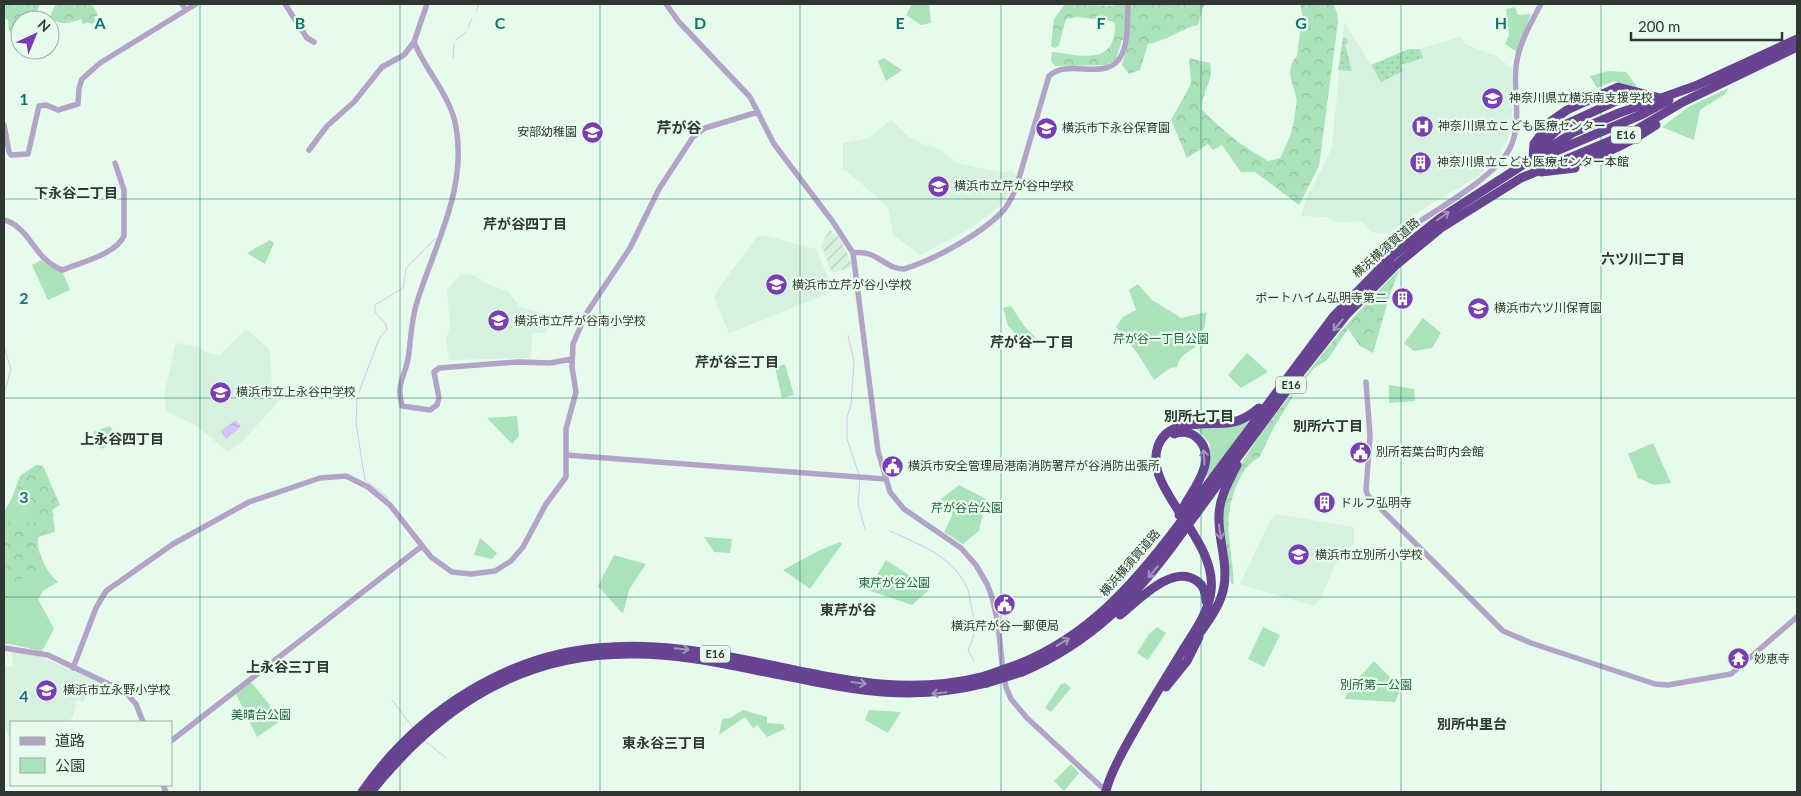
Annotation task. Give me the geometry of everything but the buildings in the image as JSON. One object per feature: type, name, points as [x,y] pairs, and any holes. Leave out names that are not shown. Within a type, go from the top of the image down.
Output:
[{"type":"highway","name":"横浜横須賀道路","points":[[1192,507],[1347,314],[1396,264],[1441,228],[1472,207],[1533,173],[1634,131],[1797,38]]},
{"type":"highway","name":"横浜横須賀道路","points":[[362,792],[404,743],[490,679],[521,666],[568,653],[609,647],[650,646],[696,650],[873,684],[934,685],[986,679],[1054,657],[1083,640],[1112,616],[1138,590],[1178,527],[1293,367],[1333,316],[1390,257],[1439,219],[1534,155],[1645,95],[1687,89],[1725,78],[1797,48]]},
{"type":"highway","points":[[1534,155],[1534,144],[1550,122],[1556,118],[1618,87],[1645,95]]},
{"type":"highway","points":[[1545,167],[1636,121],[1643,114],[1645,95]]},
{"type":"highway","points":[[1534,155],[1560,126],[1645,95]]},
{"type":"highway","points":[[1534,155],[1557,147],[1645,95]]},
{"type":"highway","points":[[1557,147],[1645,95]]},
{"type":"highway","points":[[1534,155],[1561,122],[1645,95]]},
{"type":"highway","points":[[1545,167],[1580,162],[1612,149],[1655,125],[1684,102]]},
{"type":"highway","points":[[1565,164],[1610,146],[1649,126],[1684,102]]},
{"type":"highway","points":[[1534,155],[1563,150],[1643,114]]},
{"type":"highway","points":[[1533,173],[1583,167],[1643,140],[1655,125]]},
{"type":"highway","points":[[1202,625],[1212,590],[1209,566],[1198,539],[1160,479],[1156,464],[1158,447],[1170,431],[1180,427],[1234,422],[1250,415],[1293,367]]},
{"type":"highway","points":[[1107,792],[1108,781],[1134,730],[1221,597],[1224,586],[1225,564],[1219,524],[1221,501],[1238,463],[1293,382]]},
{"type":"highway","points":[[1178,527],[1192,507],[1206,458],[1200,441],[1187,432],[1179,432],[1169,436],[1161,450],[1160,468],[1165,481],[1202,538],[1214,564],[1216,595],[1202,625]]},
{"type":"highway","name":"横浜横須賀道路","points":[[1021,668],[1064,642],[1092,622],[1119,598],[1178,527]]},
{"type":"highway","points":[[1083,640],[1104,627],[1159,583],[1180,576],[1190,577],[1203,587],[1206,595],[1202,625]]},
{"type":"highway","name":"横浜横須賀道路","points":[[371,792],[408,748],[454,705]]},
{"type":"street","points":[[182,4],[186,10]]},
{"type":"street","points":[[4,125],[8,152],[11,154],[28,154],[39,106],[46,105],[63,110],[78,104],[78,88],[85,76],[100,63],[196,4]]},
{"type":"street","points":[[285,4],[307,38],[314,42]]},
{"type":"street","points":[[309,150],[327,126],[354,102],[382,67],[404,55],[414,42],[427,4]]},
{"type":"street","points":[[666,4],[679,22],[750,97],[774,144],[854,253],[878,451],[890,492],[904,509],[961,548],[987,584],[996,611],[1006,687],[1015,706],[1107,792]]},
{"type":"street","points":[[854,253],[869,252],[898,269],[904,269],[965,238],[998,216],[1008,204],[1016,188],[1049,76],[1061,69],[1100,69],[1115,63],[1123,52],[1128,4]]},
{"type":"street","points":[[1411,227],[1491,171],[1510,148],[1517,120],[1517,62],[1529,26],[1541,4]]},
{"type":"street","points":[[414,42],[454,119],[457,136],[457,178],[452,206],[416,304],[407,363],[398,389],[402,406],[430,410],[437,405],[439,398],[434,372],[438,368],[518,362],[550,364],[572,359]]},
{"type":"street","points":[[73,668],[96,608],[106,591],[172,544],[249,502],[314,480],[346,476],[368,487],[390,505],[422,546],[440,564],[452,572],[471,574],[501,568],[516,556],[523,547],[546,504],[563,481],[567,470],[566,429],[576,392],[572,359],[576,333],[586,314],[630,248],[659,189],[692,137],[705,128],[758,112]]},
{"type":"street","points":[[4,220],[16,226],[41,257],[52,266],[63,270],[113,248],[121,242],[124,229],[124,190],[115,163]]},
{"type":"street","points":[[1366,382],[1370,436],[1366,490],[1368,496],[1503,631],[1528,642],[1655,684],[1668,685],[1731,674],[1797,616]]},
{"type":"street","points":[[566,454],[885,479]]},
{"type":"street","points":[[172,740],[422,546]]},
{"type":"street","points":[[4,648],[48,655],[127,694],[136,704],[143,721]]},
{"type":"shaded area","name":"神奈川県立こども医療センター","points":[[1344,22],[1371,65],[1409,49],[1420,49],[1461,36],[1465,44],[1496,56],[1512,68],[1512,117],[1508,138],[1499,155],[1477,177],[1426,207],[1388,233],[1372,232],[1361,221],[1339,223],[1326,217],[1301,216],[1308,195],[1332,146]]},
{"type":"shaded area","name":"横浜市立芹が谷中学校","points":[[891,120],[908,136],[926,146],[928,143],[960,164],[1000,172],[1013,171],[1016,176],[1008,195],[1000,206],[970,229],[920,255],[893,235],[888,207],[843,168],[843,143],[868,138]]},
{"type":"shaded area","points":[[830,230],[840,238],[853,267],[832,273],[821,245]]},
{"type":"shaded area","name":"横浜市立芹が谷小学校","points":[[763,235],[816,249],[834,291],[729,333],[714,297],[725,279],[757,237]]},
{"type":"shaded area","name":"横浜市立芹が谷南小学校","points":[[461,274],[473,275],[486,283],[509,292],[520,307],[546,314],[547,330],[544,333],[532,333],[531,358],[449,360],[446,338],[450,327],[447,289]]},
{"type":"shaded area","name":"横浜市立上永谷中学校","points":[[246,329],[270,350],[272,388],[281,399],[241,443],[228,452],[195,425],[167,412],[164,395],[176,343],[199,347],[206,352],[219,356]]},
{"type":"shaded area","name":"横浜市立別所小学校","points":[[1277,514],[1354,527],[1354,543],[1334,567],[1320,600],[1313,606],[1240,584],[1271,519]]},
{"type":"shaded area","name":"横浜市立永野小学校","points":[[12,651],[42,657],[96,681],[83,702],[77,700],[73,717],[68,721],[10,721],[10,737],[4,725],[4,664],[10,667],[13,665]]},
{"type":"green space","points":[[4,4],[41,4],[37,10],[10,10],[10,31],[8,20],[4,18]]},
{"type":"green space","points":[[56,4],[92,5],[98,15],[94,17],[96,22],[92,24],[87,22],[83,25],[81,19],[65,23],[60,22],[60,10],[53,10]]},
{"type":"green space","points":[[912,4],[929,4],[931,23],[921,25],[906,15]]},
{"type":"green space","points":[[1065,4],[1112,6],[1119,4],[1207,4],[1203,7],[1198,25],[1148,44],[1140,70],[1129,74],[1122,65],[1129,40],[1122,40],[1116,59],[1107,65],[1055,66],[1051,61],[1052,52],[1085,56],[1103,53],[1109,47],[1113,38],[1115,24],[1112,21],[1077,17],[1066,19],[1059,45],[1055,48],[1051,46],[1054,19]]},
{"type":"green space","points":[[1300,4],[1333,4],[1337,12],[1338,22],[1319,166],[1299,205],[1255,172],[1241,172],[1222,145],[1213,150],[1208,144],[1187,158],[1171,120],[1191,84],[1189,58],[1210,63],[1211,75],[1203,99],[1202,110],[1233,138],[1258,155],[1268,161],[1280,158],[1292,131],[1296,107],[1296,97],[1290,71],[1293,61],[1297,56],[1302,14]]},
{"type":"green space","points":[[1515,7],[1518,15],[1531,14],[1517,52],[1505,44],[1509,35],[1506,9]]},
{"type":"green space","points":[[1343,38],[1346,38],[1348,43],[1345,44],[1352,71],[1338,70]]},
{"type":"green space","points":[[1409,49],[1420,49],[1423,58],[1401,65],[1403,71],[1381,82],[1371,65]]},
{"type":"green space","points":[[884,58],[902,70],[886,81],[878,61]]},
{"type":"green space","points":[[1608,71],[1626,72],[1638,88],[1614,81],[1597,88],[1590,76]]},
{"type":"green space","points":[[1729,88],[1725,94],[1700,110],[1694,140],[1662,127],[1690,106]]},
{"type":"green space","points":[[270,240],[274,243],[265,264],[247,253]]},
{"type":"green space","points":[[41,260],[50,267],[62,271],[70,290],[48,300],[32,265]]},
{"type":"green space","points":[[1400,269],[1391,291],[1373,353],[1360,346],[1348,329],[1327,360],[1314,368],[1296,392],[1294,391],[1344,328]]},
{"type":"green space","name":"芹が谷一丁目公園","points":[[1138,284],[1152,300],[1181,318],[1207,312],[1203,333],[1198,344],[1183,355],[1177,367],[1170,368],[1154,380],[1138,354],[1116,327],[1123,317],[1136,310],[1129,290]]},
{"type":"green space","points":[[1011,306],[1025,327],[1036,338],[1030,343],[1025,336],[1021,339],[1008,326],[1003,308]]},
{"type":"green space","points":[[1423,318],[1441,333],[1432,348],[1414,351],[1404,343]]},
{"type":"green space","points":[[1247,353],[1268,372],[1241,388],[1228,375]]},
{"type":"green space","points":[[785,364],[794,395],[782,398],[775,368]]},
{"type":"green space","points":[[1389,385],[1414,389],[1415,401],[1389,403]]},
{"type":"green space","points":[[1292,394],[1293,396],[1273,429],[1259,458],[1252,462],[1245,470],[1233,495],[1230,508],[1229,532],[1234,585],[1231,583],[1223,526],[1223,507],[1226,496],[1232,481],[1251,448]]},
{"type":"green space","points":[[517,416],[519,436],[512,444],[487,418]]},
{"type":"green space","points":[[1249,421],[1209,477],[1206,474],[1210,444],[1199,431],[1192,428],[1213,429]]},
{"type":"green space","points":[[110,426],[119,440],[101,449],[93,432]]},
{"type":"green space","points":[[1653,443],[1671,483],[1654,485],[1638,478],[1628,454]]},
{"type":"green space","points":[[36,465],[43,466],[60,505],[52,510],[55,532],[38,537],[43,561],[58,582],[44,590],[38,599],[54,629],[42,651],[4,643],[4,512],[11,500],[20,476]]},
{"type":"green space","points":[[37,465],[43,467],[59,505],[51,509],[54,516],[51,518],[52,531],[38,536],[37,545],[43,564],[41,570],[4,587],[4,523],[13,520],[35,523],[37,505],[17,505],[15,501],[20,493],[18,488],[19,479]]},
{"type":"green space","name":"芹が谷台公園","points":[[959,485],[986,499],[979,531],[963,544],[944,532],[952,516],[952,510],[941,499]]},
{"type":"green space","points":[[704,537],[732,539],[730,553],[714,552]]},
{"type":"green space","points":[[480,538],[497,553],[492,559],[474,555]]},
{"type":"green space","points":[[840,542],[842,544],[810,589],[783,570],[820,550]]},
{"type":"green space","points":[[614,555],[646,564],[629,590],[623,614],[598,586]]},
{"type":"green space","name":"東芹が谷公園","points":[[886,560],[930,589],[912,605],[868,590]]},
{"type":"green space","points":[[1157,627],[1166,633],[1148,660],[1137,653],[1149,634]]},
{"type":"green space","points":[[1263,627],[1280,635],[1264,667],[1248,659]]},
{"type":"green space","name":"別所第一公園","points":[[1374,661],[1401,688],[1395,702],[1345,699],[1349,689]]},
{"type":"green space","name":"美晴台公園","points":[[251,682],[282,720],[257,737],[236,694]]},
{"type":"green space","points":[[1065,683],[1071,688],[1051,712],[1045,708],[1061,684]]},
{"type":"green space","points":[[743,710],[767,717],[767,723],[783,724],[785,729],[767,737],[757,725],[753,728],[745,717],[719,735],[722,719],[730,718]]},
{"type":"green space","points":[[869,710],[901,712],[888,733],[865,720]]},
{"type":"green space","points":[[1071,764],[1079,773],[1064,791],[1054,781]]},
{"type":"water","points":[[236,420],[241,427],[226,439],[221,431]]},
{"type":"waterway","points":[[476,11],[479,4]]},
{"type":"waterway","points":[[468,27],[472,19]]},
{"type":"waterway","points":[[456,40],[466,32]]},
{"type":"waterway","points":[[453,58],[454,45]]},
{"type":"waterway","points":[[359,392],[379,339],[387,329],[385,323],[375,312],[375,305],[403,288],[406,268],[436,238]]},
{"type":"waterway","points":[[848,335],[854,362],[851,404],[847,418],[847,439],[859,475]]},
{"type":"waterway","points":[[4,347],[11,369],[4,394]]},
{"type":"waterway","points":[[357,398],[356,423],[365,480],[388,498]]},
{"type":"waterway","points":[[860,479],[858,503],[865,529]]},
{"type":"waterway","points":[[890,531],[935,553],[954,568],[962,578],[969,592],[973,617],[974,633],[968,650],[974,661]]},
{"type":"waterway","points":[[392,700],[414,729]]},
{"type":"waterway","points":[[425,741],[446,758]]},
{"type":"place","name":"神奈川県立横浜南支援学校","points":[[1493,98]]},
{"type":"place","name":"神奈川県立こども医療センター","points":[[1422,126]]},
{"type":"place","name":"横浜市下永谷保育園","points":[[1046,128]]},
{"type":"place","name":"安部幼稚園","points":[[593,132]]},
{"type":"place","name":"神奈川県立こども医療センター本館","points":[[1421,162]]},
{"type":"place","name":"横浜市立芹が谷中学校","points":[[938,186]]},
{"type":"place","name":"横浜市立芹が谷小学校","points":[[776,285]]},
{"type":"place","name":"ポートハイム弘明寺第二","points":[[1403,298]]},
{"type":"place","name":"横浜市六ツ川保育園","points":[[1478,308]]},
{"type":"place","name":"横浜市立芹が谷南小学校","points":[[498,321]]},
{"type":"place","name":"横浜市立上永谷中学校","points":[[220,392]]},
{"type":"place","name":"別所若葉台町内会館","points":[[1360,452]]},
{"type":"place","name":"横浜市安全管理局港南消防署芹が谷消防出張所","points":[[892,466]]},
{"type":"place","name":"ドルフ弘明寺","points":[[1324,503]]},
{"type":"place","name":"横浜市立別所小学校","points":[[1299,555]]},
{"type":"place","name":"横浜芹が谷一郵便局","points":[[1005,605]]},
{"type":"place","name":"妙恵寺","points":[[1738,659]]},
{"type":"place","name":"横浜市立永野小学校","points":[[47,690]]},
{"type":"district","name":"芹が谷","points":[[679,128]]},
{"type":"district","name":"下永谷二丁目","points":[[76,193]]},
{"type":"district","name":"芹が谷四丁目","points":[[525,224]]},
{"type":"district","name":"六ツ川二丁目","points":[[1643,259]]},
{"type":"district","name":"芹が谷一丁目","points":[[1032,342]]},
{"type":"district","name":"芹が谷三丁目","points":[[737,362]]},
{"type":"district","name":"別所七丁目","points":[[1199,416]]},
{"type":"district","name":"別所六丁目","points":[[1328,426]]},
{"type":"district","name":"上永谷四丁目","points":[[122,439]]},
{"type":"district","name":"東芹が谷","points":[[848,610]]},
{"type":"district","name":"上永谷三丁目","points":[[288,667]]},
{"type":"district","name":"別所中里台","points":[[1472,724]]},
{"type":"district","name":"東永谷三丁目","points":[[664,743]]}]
